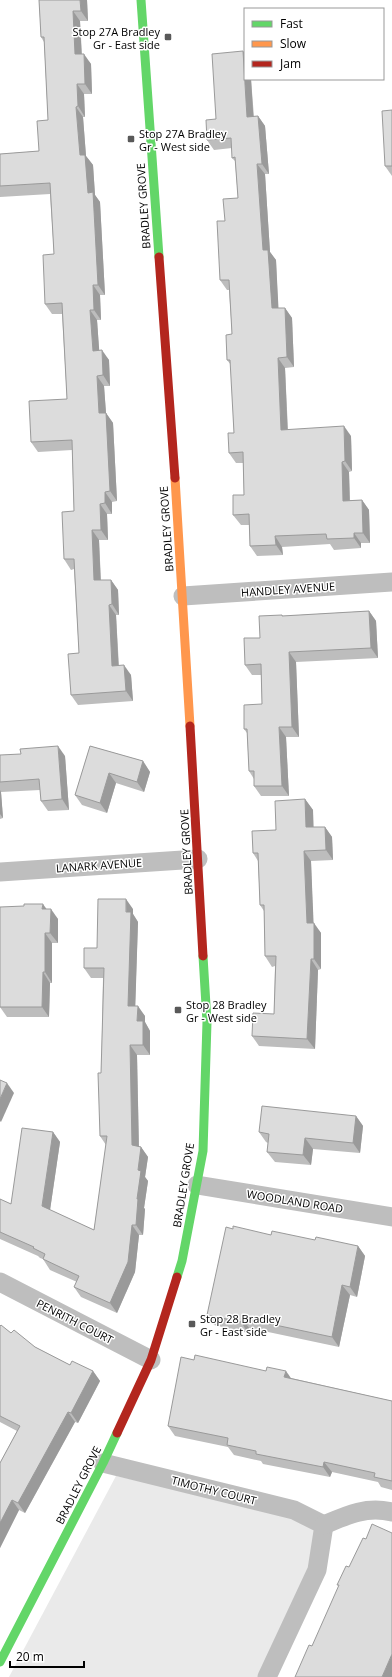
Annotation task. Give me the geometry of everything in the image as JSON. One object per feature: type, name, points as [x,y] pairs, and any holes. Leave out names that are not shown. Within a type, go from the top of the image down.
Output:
[{"type":"street","name":"BRADLEY GROVE","points":[[0,1662],[103,1463],[151,1360],[182,1261],[198,1185],[202,1151],[207,1022],[183,596],[141,0]]},
{"type":"street","name":"HANDLEY AVENUE","points":[[183,596],[392,582]]},
{"type":"street","name":"LANARK AVENUE","points":[[0,872],[198,859]]},
{"type":"street","name":"WOODLAND ROAD","points":[[198,1185],[392,1217]]},
{"type":"street","name":"PENRITH COURT","points":[[0,1282],[151,1360]]},
{"type":"street","name":"TIMOTHY COURT","points":[[103,1463],[294,1510],[324,1525]]},
{"type":"street","points":[[267,1677],[317,1570],[324,1525],[355,1512],[369,1509],[392,1512]]},
{"type":"shaded area","points":[[116,1476],[291,1515],[318,1527],[311,1568],[261,1677],[9,1677]]},
{"type":"building","points":[[39,0],[80,0],[81,11],[73,11],[75,54],[84,54],[85,84],[77,84],[78,106],[76,107],[80,155],[85,155],[88,193],[93,192],[98,285],[93,285],[94,310],[90,310],[93,351],[102,350],[103,375],[97,376],[99,413],[106,413],[110,491],[105,492],[105,503],[100,504],[101,530],[92,530],[94,580],[111,580],[112,604],[109,605],[112,666],[124,665],[126,691],[71,695],[68,654],[79,653],[74,559],[64,559],[62,512],[74,511],[72,440],[31,442],[29,401],[67,399],[62,303],[45,304],[43,255],[54,254],[50,183],[0,186],[0,154],[39,151],[37,121],[48,120],[44,37],[41,37]]},
{"type":"building","points":[[243,51],[247,117],[258,116],[262,164],[257,164],[263,250],[268,250],[272,308],[285,308],[287,357],[278,358],[281,430],[344,426],[345,461],[342,462],[343,501],[362,500],[363,533],[354,533],[354,538],[327,539],[326,534],[275,536],[276,545],[250,546],[249,514],[233,515],[233,495],[244,495],[243,452],[229,453],[228,433],[234,433],[230,360],[227,360],[226,335],[232,334],[229,280],[220,280],[217,221],[225,221],[223,199],[238,198],[235,157],[232,158],[231,138],[207,140],[206,120],[216,119],[212,54]]},
{"type":"building","points":[[392,110],[392,166],[385,166],[382,111]]},
{"type":"building","points":[[369,611],[371,648],[289,652],[292,727],[279,727],[282,786],[254,786],[254,771],[249,771],[247,729],[244,729],[244,705],[262,704],[261,664],[245,665],[244,638],[260,638],[259,616]]},
{"type":"building","points":[[58,746],[62,799],[41,801],[39,779],[0,782],[0,755],[21,754],[20,749]]},
{"type":"building","points":[[90,746],[143,761],[137,782],[109,773],[100,803],[75,795]]},
{"type":"building","points":[[305,799],[306,827],[325,827],[326,850],[304,851],[307,923],[314,923],[314,959],[311,959],[307,1039],[252,1036],[253,1013],[274,1014],[276,956],[265,956],[264,905],[260,905],[258,853],[253,853],[252,831],[276,830],[275,801]]},
{"type":"building","points":[[98,899],[126,899],[126,912],[131,912],[128,1006],[138,1006],[137,1021],[143,1021],[143,1045],[130,1045],[132,1145],[141,1147],[138,1170],[141,1171],[137,1199],[136,1225],[132,1225],[128,1262],[110,1303],[74,1287],[79,1276],[43,1259],[45,1254],[33,1248],[34,1247],[0,1232],[0,1199],[11,1204],[22,1128],[53,1132],[42,1206],[94,1230],[107,1136],[100,1136],[98,1073],[101,1073],[104,968],[84,968],[84,948],[97,948]]},
{"type":"building","points":[[24,904],[43,904],[42,909],[51,909],[50,933],[45,933],[45,972],[43,972],[42,1007],[0,1007],[0,907],[24,906]]},
{"type":"building","points":[[0,1080],[7,1083],[0,1099]]},
{"type":"building","points":[[262,1106],[356,1116],[353,1143],[305,1138],[303,1155],[267,1152],[269,1134],[259,1132]]},
{"type":"building","points":[[233,1226],[271,1235],[272,1231],[315,1240],[316,1237],[358,1246],[350,1287],[342,1285],[332,1337],[242,1318],[241,1322],[207,1315],[226,1227],[233,1229]]},
{"type":"building","points":[[1,1325],[11,1333],[14,1330],[35,1347],[70,1365],[72,1361],[93,1371],[71,1413],[68,1412],[18,1503],[12,1500],[0,1523],[0,1463],[20,1426],[0,1416]]},
{"type":"building","points":[[195,1355],[266,1371],[267,1367],[286,1371],[284,1377],[392,1401],[392,1481],[374,1477],[375,1473],[324,1462],[323,1467],[256,1454],[256,1451],[227,1445],[228,1438],[168,1426],[181,1357],[194,1360]]},
{"type":"building","points":[[372,1524],[392,1533],[392,1654],[382,1677],[295,1677],[309,1645],[312,1646],[346,1566],[349,1567],[363,1538],[366,1539]]},
{"type":"traffic: fast","points":[[141,0],[159,257]]},
{"type":"traffic: fast","points":[[177,1277],[182,1261],[203,1151],[207,1022],[203,956]]},
{"type":"traffic: fast","points":[[0,1662],[117,1433]]},
{"type":"traffic: slow","points":[[175,478],[190,726]]},
{"type":"traffic: jam","points":[[159,257],[175,478]]},
{"type":"traffic: jam","points":[[190,726],[203,956]]},
{"type":"traffic: jam","points":[[117,1433],[151,1360],[177,1277]]},
{"type":"place","name":"Stop 27A Bradley Gr - East side","points":[[168,37]]},
{"type":"place","name":"Stop 27A Bradley Gr - West side","points":[[131,139]]},
{"type":"place","name":"Stop 28 Bradley Gr - West side","points":[[178,1010]]},
{"type":"place","name":"Stop 28 Bradley Gr - East side","points":[[192,1324]]}]
